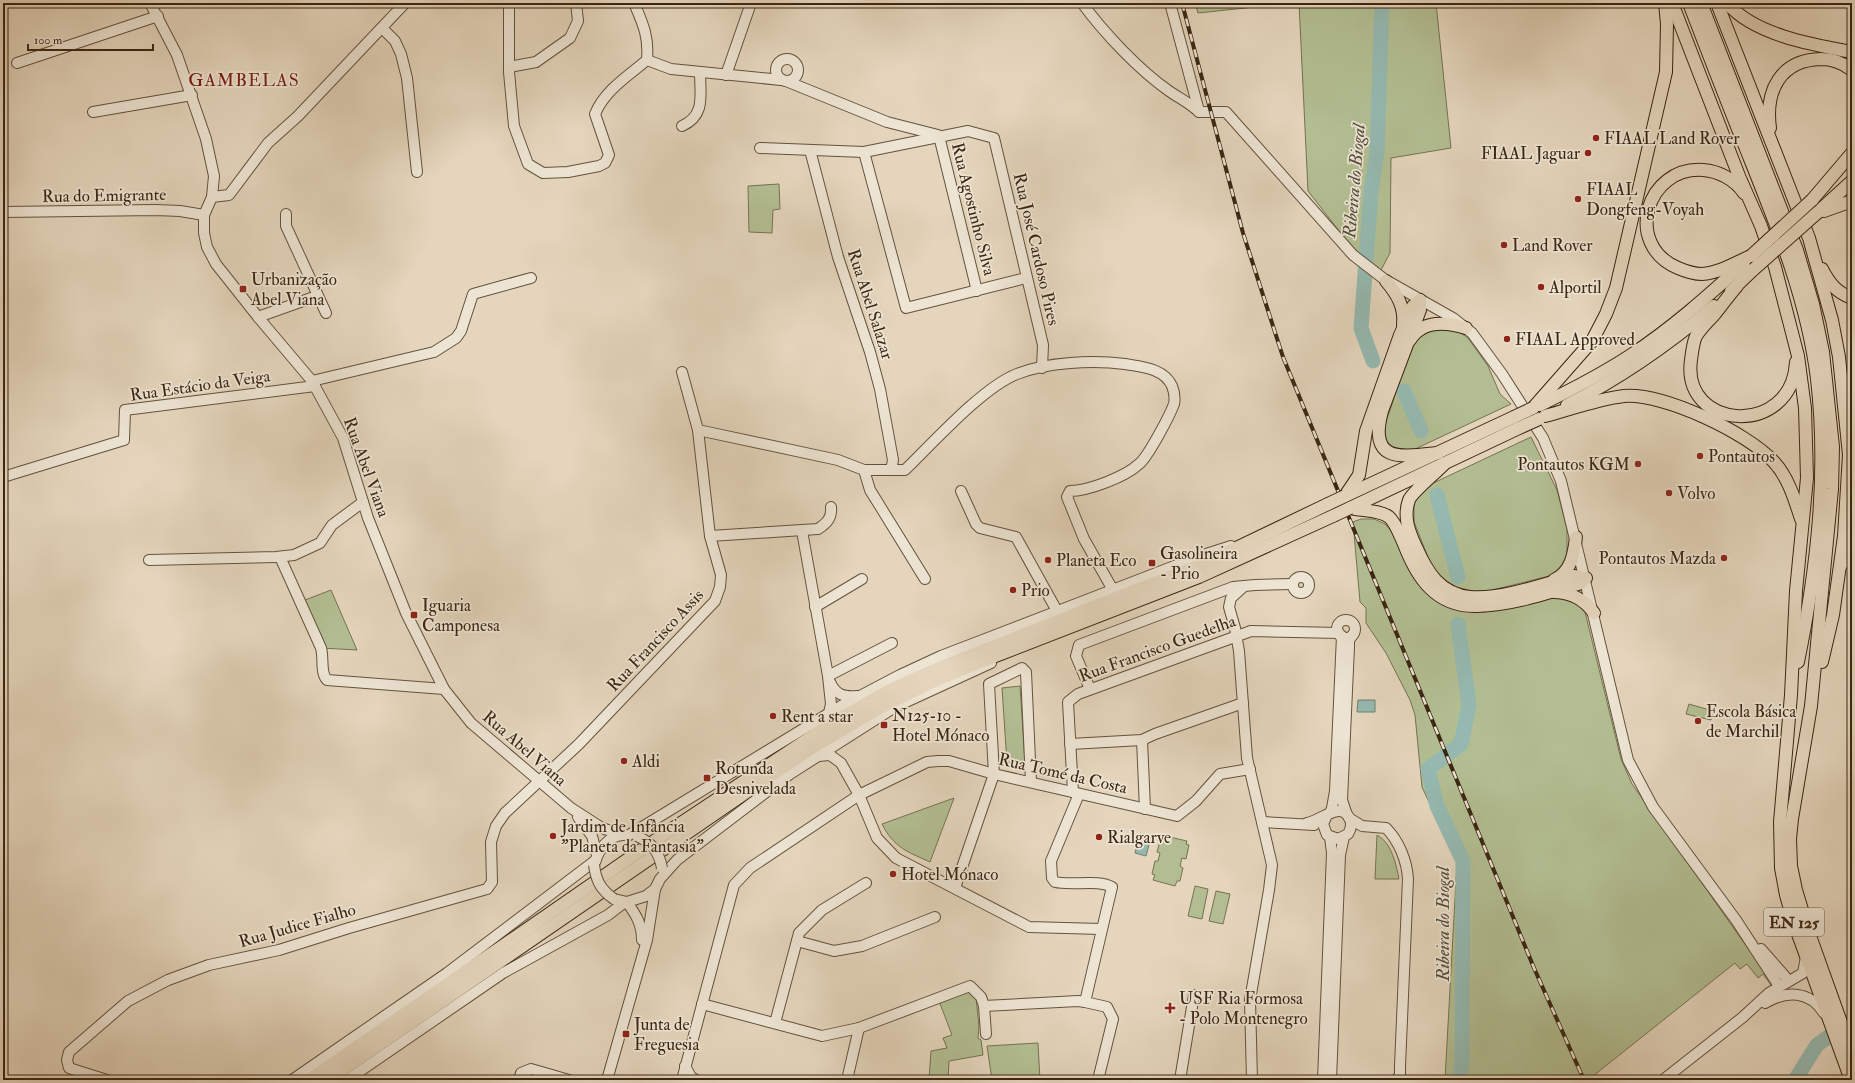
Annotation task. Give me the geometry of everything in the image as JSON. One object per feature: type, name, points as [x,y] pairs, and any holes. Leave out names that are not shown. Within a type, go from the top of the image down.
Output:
[{"type":"main road","points":[[1539,414],[1592,340],[1606,314],[1616,288],[1666,72],[1667,24],[1665,3]]},
{"type":"main road","points":[[1672,3],[1761,226],[1775,267],[1795,342],[1802,383],[1807,442],[1807,478],[1796,591],[1791,695]]},
{"type":"main road","points":[[1689,3],[1773,215],[1787,258],[1810,342],[1816,378],[1822,448],[1821,492],[1808,610],[1791,695]]},
{"type":"main road","points":[[1701,3],[1797,250],[1813,304],[1824,352],[1833,447],[1832,489],[1811,706],[1790,839],[1791,866],[1796,890],[1833,1017],[1846,1047],[1850,1080]]},
{"type":"main road","points":[[1717,3],[1809,238],[1830,282],[1843,295],[1852,298]]},
{"type":"main road","points":[[1728,3],[1751,21],[1773,32],[1798,41],[1852,52]]},
{"type":"main road","points":[[1776,152],[1771,130],[1769,104],[1772,92],[1778,81],[1788,69],[1800,62],[1811,59],[1825,59],[1839,62],[1852,70]]},
{"type":"main road","points":[[1812,200],[1852,153]]},
{"type":"main road","points":[[1539,414],[1572,389],[1631,356],[1686,314],[1852,164]]},
{"type":"main road","points":[[1751,256],[1716,271],[1701,274],[1684,271],[1670,265],[1659,257],[1651,245],[1646,218],[1650,204],[1657,191],[1667,180],[1679,173],[1693,169],[1707,170],[1722,174],[1734,182],[1743,192],[1761,226]]},
{"type":"main road","points":[[328,1080],[669,844],[815,746],[883,706],[930,683],[1214,571],[1350,508],[1442,458],[1516,423],[1592,392],[1652,355],[1684,331],[1737,286],[1852,182]]},
{"type":"main road","points":[[1817,213],[1852,201]]},
{"type":"main road","points":[[1809,238],[1832,320],[1839,358],[1851,450],[1848,540],[1840,571],[1829,632],[1811,706]]},
{"type":"main road","points":[[1345,496],[1359,474],[1366,431],[1403,340],[1401,303],[1386,281]]},
{"type":"main road","points":[[1737,286],[1696,337],[1692,350],[1690,367],[1693,382],[1699,395],[1708,405],[1719,412],[1734,416],[1752,416],[1766,411],[1779,401],[1788,390],[1793,378],[1796,364],[1795,342]]},
{"type":"main road","points":[[1420,300],[1413,306],[1378,423],[1378,436],[1381,444],[1387,452],[1396,456],[1442,458]]},
{"type":"main road","points":[[1403,340],[1424,327],[1437,323],[1450,323],[1466,328]]},
{"type":"main road","points":[[1539,414],[1624,396],[1648,397],[1671,403],[1745,438],[1761,450],[1775,463],[1787,481],[1802,523]]},
{"type":"main road","points":[[309,1080],[663,835],[829,724],[890,690],[941,667],[1205,563],[1345,496],[1442,458]]},
{"type":"main road","points":[[1442,458],[1412,494],[1407,509],[1407,519],[1411,536],[1425,567],[1435,580],[1450,592],[1470,598],[1581,583],[1586,578]]},
{"type":"main road","points":[[1350,508],[1380,513],[1390,518],[1400,534],[1419,577],[1434,592],[1454,603],[1476,606],[1489,605],[1550,587],[1572,562],[1576,537]]},
{"type":"main road","points":[[1550,587],[1574,595],[1589,606],[1594,613]]},
{"type":"main road","name":"EN 125","points":[[1791,695],[1779,844],[1781,868],[1786,895],[1806,957],[1833,1017]]},
{"type":"street","name":"Rua Abel Viana","points":[[150,3],[177,55],[206,138],[214,176],[212,198],[204,215],[206,247],[216,264],[313,383],[343,438],[363,502],[406,613],[444,689],[471,723],[539,783],[571,808],[602,828],[630,835]]},
{"type":"street","points":[[212,198],[229,195],[268,143],[298,116],[405,3]]},
{"type":"street","points":[[509,3],[509,67],[514,126],[528,164],[543,173],[568,172],[599,166],[605,163],[608,156],[595,114],[600,102],[608,92],[647,60],[648,43],[645,27],[634,3]]},
{"type":"street","points":[[509,67],[536,62],[570,38],[578,21],[576,3]]},
{"type":"street","points":[[726,75],[751,3]]},
{"type":"street","points":[[1082,3],[1126,54],[1169,90],[1188,102],[1199,112],[1226,112],[1353,255],[1386,281],[1453,318],[1466,328],[1472,333],[1502,374],[1543,438],[1561,481],[1586,578],[1628,760],[1653,807],[1736,920],[1779,986]]},
{"type":"street","points":[[1170,3],[1199,112]]},
{"type":"street","points":[[17,62],[158,16]]},
{"type":"street","points":[[382,28],[395,41],[401,54],[407,78],[417,172]]},
{"type":"street","points":[[647,60],[671,69],[783,81],[887,122],[939,136]]},
{"type":"street","points":[[682,126],[694,120],[700,110],[700,72]]},
{"type":"street","points":[[93,112],[192,95]]},
{"type":"street","name":"Rua José Cardoso Pires","points":[[939,136],[968,131],[994,138],[1043,345],[1042,368]]},
{"type":"street","points":[[760,148],[864,152],[939,136]]},
{"type":"street","name":"Rua Agostinho Silva","points":[[939,136],[977,291]]},
{"type":"street","name":"Rua Abel Salazar","points":[[810,150],[838,257],[870,352],[880,389],[893,460],[891,470]]},
{"type":"street","points":[[864,152],[906,308],[1026,278]]},
{"type":"street","name":"Rua do Emigrante","points":[[3,212],[156,210],[180,211],[204,215]]},
{"type":"street","points":[[286,214],[286,226],[326,313]]},
{"type":"street","points":[[313,383],[434,352],[456,338],[461,331],[473,294],[531,278]]},
{"type":"street","points":[[258,317],[317,296]]},
{"type":"street","points":[[698,430],[838,460],[864,470],[905,470],[973,405],[998,385],[1017,374],[1042,368],[1089,361],[1126,365],[1156,371],[1165,377],[1171,385],[1174,403],[1159,434],[1140,464],[1093,487],[1078,491],[1070,491],[1067,497],[1084,540],[1113,590]]},
{"type":"street","name":"Rua Francisco Assis","points":[[539,783],[579,744],[715,601],[720,587],[721,575],[710,536],[698,430],[682,372]]},
{"type":"street","name":"Rua Estácio da Veiga","points":[[3,477],[124,440],[125,410],[313,383]]},
{"type":"street","points":[[864,470],[870,490],[925,579]]},
{"type":"street","points":[[961,491],[976,524],[980,528],[1016,537],[1057,611]]},
{"type":"street","points":[[149,560],[280,557],[294,555],[320,542],[332,525],[363,502]]},
{"type":"street","points":[[710,536],[818,529],[826,525],[830,519],[831,507]]},
{"type":"street","points":[[802,531],[828,676],[831,704],[829,713]]},
{"type":"street","points":[[292,1080],[448,973],[596,860],[609,841],[630,835],[859,696],[941,656],[1203,555],[1259,537]]},
{"type":"street","points":[[1840,571],[1852,549]]},
{"type":"street","points":[[280,557],[321,648],[323,656],[323,675],[327,680],[444,689]]},
{"type":"street","points":[[815,607],[862,579]]},
{"type":"street","points":[[1090,689],[1076,656],[1079,645],[1233,587],[1293,584]]},
{"type":"street","points":[[1228,607],[1231,598],[1243,587]]},
{"type":"street","points":[[1210,596],[1220,599],[1228,607],[1236,636],[1250,769],[1272,865],[1250,1000],[1252,1080]]},
{"type":"street","points":[[1323,1080],[1332,853],[1323,824],[1332,808],[1335,791],[1340,631],[1344,620],[1351,621],[1355,626],[1354,633],[1349,640],[1342,800],[1351,824],[1340,855],[1331,1080]]},
{"type":"street","name":"Rua Francisco Guedelha","points":[[1076,793],[1070,744],[1068,702],[1078,694],[1251,631],[1340,631]]},
{"type":"street","points":[[1340,631],[1350,637],[1354,633]]},
{"type":"street","points":[[606,1080],[647,940],[655,889],[660,879],[677,860],[790,774],[895,707],[1041,639]]},
{"type":"street","points":[[828,676],[892,643]]},
{"type":"street","points":[[955,888],[994,774],[989,684],[1022,668],[1026,672],[1031,782]]},
{"type":"street","points":[[828,676],[833,689],[839,695],[846,697],[859,696]]},
{"type":"street","points":[[1070,744],[1142,740],[1243,703]]},
{"type":"street","points":[[844,739],[840,746],[839,757],[860,795],[877,838],[896,858],[1029,927],[1101,929]]},
{"type":"street","points":[[1142,740],[1145,809]]},
{"type":"street","points":[[817,756],[830,755],[845,769]]},
{"type":"street","name":"Rua Tomé da Costa","points":[[682,1080],[734,885],[750,868],[860,795],[927,762],[949,761],[994,774],[1177,816],[1196,801],[1220,774],[1250,769]]},
{"type":"street","name":"Rua Judice Fialho","points":[[107,1080],[69,1068],[67,1060],[69,1052],[128,1000],[161,984],[209,965],[280,950],[348,928],[487,889],[492,882],[491,842],[496,826],[505,813],[539,783]]},
{"type":"street","points":[[1076,793],[1051,861],[1052,878],[1055,882],[1065,884],[1106,884],[1112,887],[1085,1002]]},
{"type":"street","name":"Rua Abel Viana","points":[[571,808],[592,836],[596,860]]},
{"type":"street","points":[[1307,823],[1315,822],[1328,814],[1340,811],[1362,826],[1386,828],[1393,835],[1407,867],[1408,878],[1400,1075],[1396,1080]]},
{"type":"street","points":[[1262,822],[1314,824],[1338,839],[1369,827]]},
{"type":"street","points":[[630,835],[647,841],[655,848],[660,858],[662,868],[660,879]]},
{"type":"street","points":[[596,860],[595,876],[599,886],[614,899],[626,902],[637,914],[641,926],[643,949],[642,957]]},
{"type":"street","points":[[775,1023],[799,932],[822,910],[866,883]]},
{"type":"street","points":[[347,1080],[504,973],[602,918],[626,902],[646,896],[655,889]]},
{"type":"street","points":[[797,941],[834,951],[862,946],[935,917]]},
{"type":"street","points":[[1736,920],[1789,981]]},
{"type":"street","points":[[1663,1080],[1743,1017],[1779,986],[1803,973],[1806,957]]},
{"type":"street","points":[[702,1004],[822,1036],[859,1028],[970,986],[981,997],[984,1006],[986,1034]]},
{"type":"street","points":[[1743,1017],[1774,998],[1796,994],[1812,999],[1833,1017]]},
{"type":"street","points":[[1180,1080],[1194,995]]},
{"type":"street","points":[[984,1006],[1078,1001],[1106,1007],[1112,1019],[1098,1080]]},
{"type":"street","points":[[847,1080],[859,1028]]},
{"type":"street","points":[[685,1066],[691,1077],[696,1080]]},
{"type":"street","points":[[519,1080],[521,1073],[531,1069],[570,1080]]},
{"type":"green space","points":[[1195,3],[1273,3],[1264,6],[1198,13]]},
{"type":"green space","points":[[1299,3],[1436,3],[1451,148],[1391,158],[1390,253],[1380,272],[1350,245],[1308,191]]},
{"type":"green space","points":[[779,184],[780,209],[773,210],[772,233],[749,232],[748,186]]},
{"type":"green space","points":[[1436,328],[1455,329],[1468,338],[1488,366],[1500,394],[1511,404],[1413,450],[1400,449],[1388,442],[1386,438],[1385,425],[1412,344],[1421,334]]},
{"type":"green space","points":[[1531,437],[1557,490],[1567,529],[1567,554],[1562,566],[1553,575],[1485,592],[1470,592],[1455,586],[1442,578],[1432,567],[1414,522],[1414,502],[1427,486]]},
{"type":"green space","points":[[1361,519],[1374,519],[1385,524],[1461,610],[1485,612],[1553,596],[1576,602],[1585,612],[1621,759],[1632,784],[1771,981],[1771,985],[1763,974],[1758,978],[1747,964],[1740,969],[1735,963],[1588,1080],[1445,1080],[1457,862],[1422,787],[1415,715],[1410,700],[1386,653],[1366,623],[1366,608],[1360,602],[1353,522]]},
{"type":"green space","points":[[331,590],[357,650],[321,648],[300,602]]},
{"type":"green space","points":[[1020,686],[1025,762],[1007,763],[1002,688]]},
{"type":"green space","points":[[1689,704],[1713,711],[1711,720],[1686,714]]},
{"type":"green space","points":[[954,798],[930,862],[902,848],[891,839],[882,824]]},
{"type":"green space","points":[[1377,835],[1390,848],[1399,879],[1375,879]]},
{"type":"green space","points":[[1165,836],[1187,841],[1186,844],[1189,845],[1186,859],[1182,858],[1180,866],[1183,868],[1180,881],[1177,881],[1175,886],[1153,880],[1155,875],[1152,874],[1155,861],[1158,861],[1160,853],[1157,852],[1161,838],[1164,839]]},
{"type":"green space","points":[[1195,886],[1208,889],[1202,919],[1188,916]]},
{"type":"green space","points":[[1216,891],[1230,894],[1223,924],[1209,921]]},
{"type":"green space","points":[[968,990],[976,997],[979,1027],[978,1038],[981,1040],[983,1055],[949,1061],[948,1080],[929,1080],[931,1051],[947,1048],[943,1038],[952,1035],[939,1001]]},
{"type":"green space","points":[[1038,1043],[1040,1080],[992,1080],[987,1046]]},
{"type":"water","points":[[1358,700],[1375,700],[1375,712],[1357,712]]},
{"type":"water","points":[[1140,834],[1151,837],[1146,856],[1135,853]]},
{"type":"waterway","name":"Ribeira do Biogal","points":[[1373,361],[1361,328],[1371,192],[1377,152],[1382,3]]},
{"type":"waterway","name":"Ribeira do Biogal","points":[[1404,391],[1421,431]]},
{"type":"waterway","name":"Ribeira do Biogal","points":[[1437,495],[1458,577]]},
{"type":"waterway","name":"Ribeira do Biogal","points":[[1458,624],[1469,705],[1461,744],[1428,769],[1437,806],[1463,861],[1462,1066],[1459,1080]]},
{"type":"waterway","points":[[1795,1080],[1817,1045],[1852,1020]]},
{"type":"railway","points":[[1182,3],[1243,233],[1283,357],[1534,968],[1584,1080]]},
{"type":"place","name":"FIAAL Land Rover","points":[[1596,138]]},
{"type":"place","name":"FIAAL Jaguar","points":[[1588,153]]},
{"type":"place","name":"FIAAL Dongfeng-Voyah","points":[[1578,199]]},
{"type":"place","name":"Land Rover","points":[[1504,245]]},
{"type":"place","name":"Alportil","points":[[1541,287]]},
{"type":"place","name":"Urbanização Abel Viana","points":[[243,289]]},
{"type":"place","name":"FIAAL Approved","points":[[1507,339]]},
{"type":"place","name":"Pontautos","points":[[1700,456]]},
{"type":"place","name":"Pontautos KGM","points":[[1638,464]]},
{"type":"place","name":"Volvo","points":[[1669,493]]},
{"type":"place","name":"Pontautos Mazda","points":[[1724,558]]},
{"type":"place","name":"Planeta Eco","points":[[1048,560]]},
{"type":"place","name":"Gasolineira - Prio","points":[[1152,563]]},
{"type":"place","name":"Prio","points":[[1013,590]]},
{"type":"place","name":"Iguaria Camponesa","points":[[414,615]]},
{"type":"place","name":"Rent a star","points":[[773,716]]},
{"type":"place","name":"Escola Básica de Marchil","points":[[1698,721]]},
{"type":"place","name":"N125-10 - Hotel Mónaco","points":[[884,725]]},
{"type":"place","name":"Aldi","points":[[624,761]]},
{"type":"place","name":"Rotunda Desnivelada","points":[[707,778]]},
{"type":"place","name":"Jardim de Infância \"Planeta da Fantasia\"","points":[[553,836]]},
{"type":"place","name":"Rialgarve","points":[[1099,837]]},
{"type":"place","name":"Hotel Mónaco","points":[[893,874]]},
{"type":"place","name":"USF Ria Formosa - Polo Montenegro","points":[[1170,1008]]},
{"type":"place","name":"Junta de Freguesia","points":[[626,1034]]},
{"type":"district","name":"GAMBELAS","points":[[244,80]]}]
